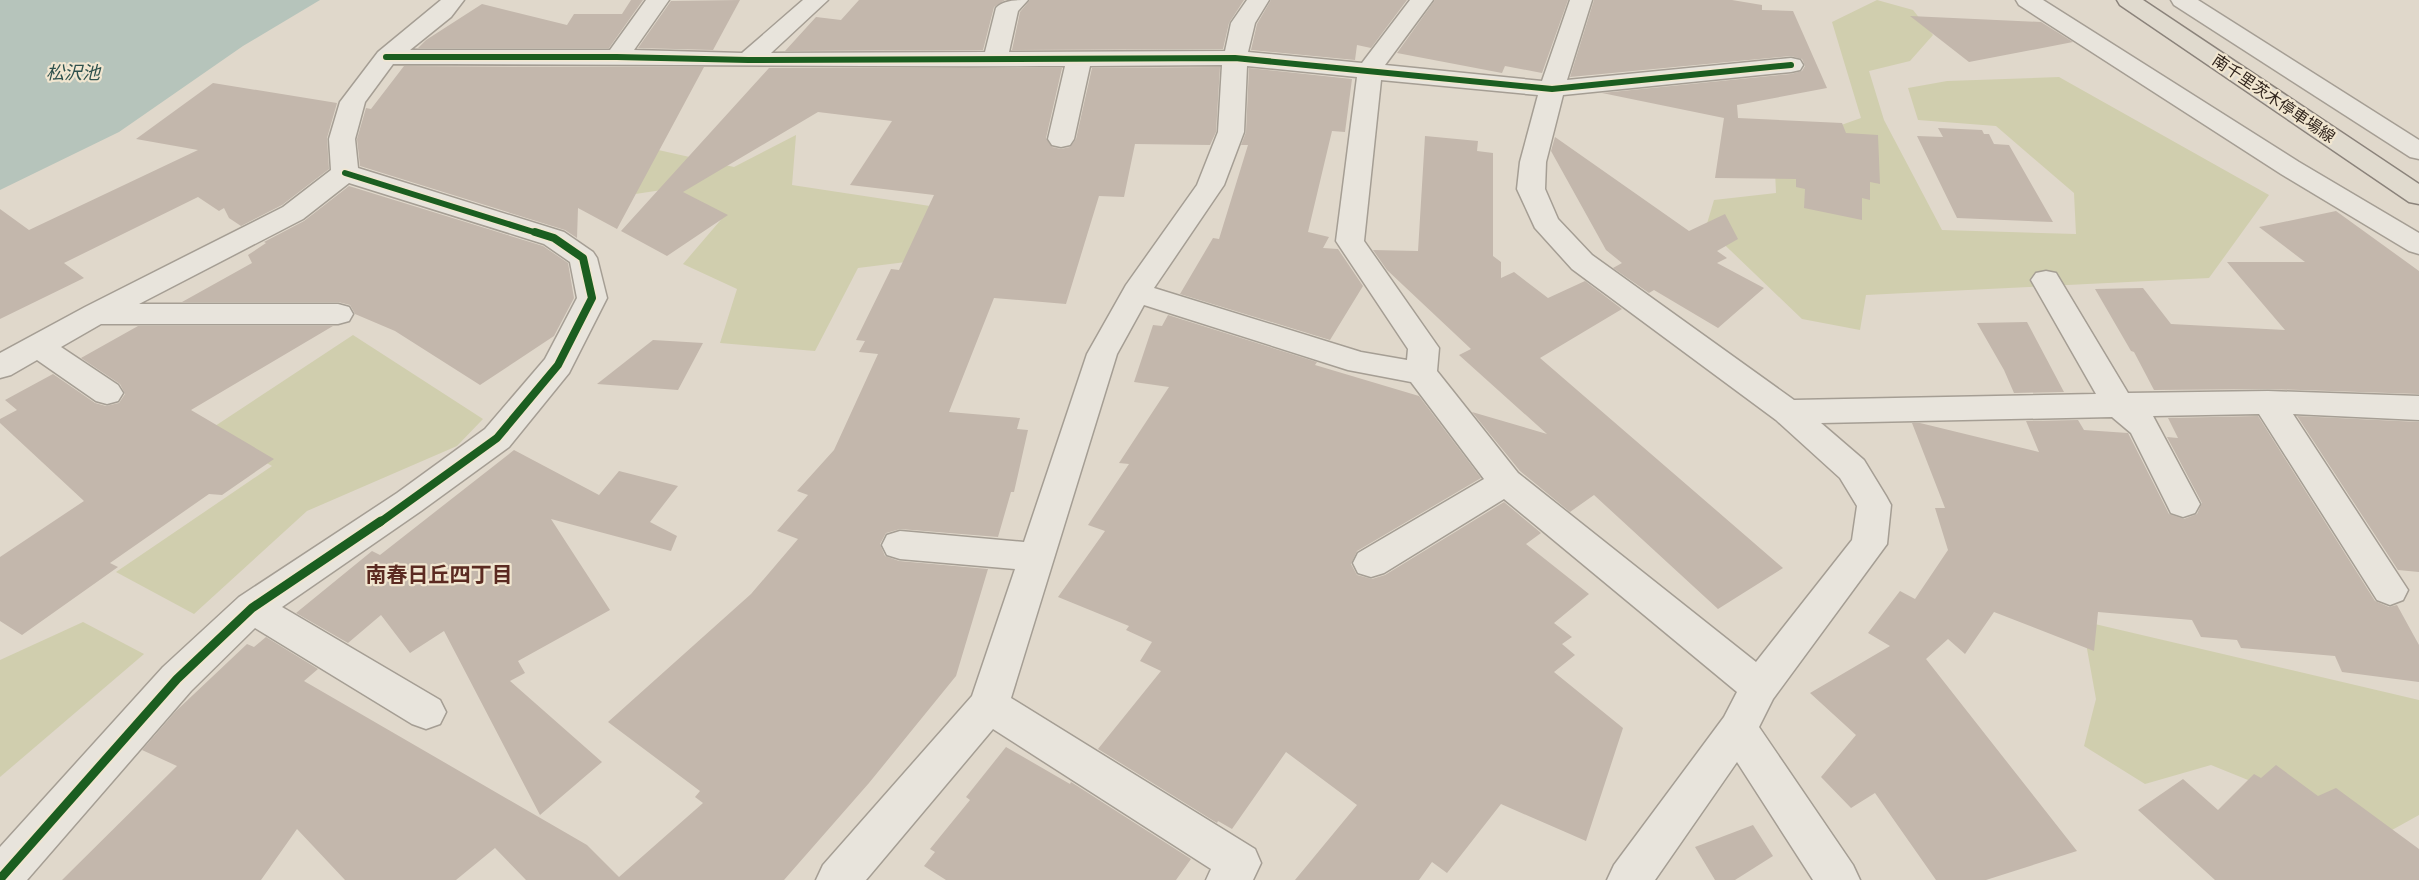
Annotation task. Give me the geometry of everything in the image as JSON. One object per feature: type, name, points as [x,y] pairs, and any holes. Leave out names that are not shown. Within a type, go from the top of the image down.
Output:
[{"type":"main road","name":"南千里茨木停車場線","points":[[2128,0],[2419,196]]},
{"type":"street","points":[[345,173],[342,139],[354,102],[386,57],[443,12],[453,0]]},
{"type":"street","points":[[617,57],[658,0]]},
{"type":"street","points":[[748,60],[817,0]]},
{"type":"street","points":[[995,59],[1007,8],[1017,0]]},
{"type":"street","points":[[838,880],[989,705],[1102,354],[1136,292],[1210,185],[1231,132],[1235,58],[1243,23],[1258,0]]},
{"type":"street","points":[[1421,373],[1424,348],[1350,241],[1370,69],[1422,0]]},
{"type":"street","points":[[1581,0],[1552,89],[1532,171],[1531,189],[1545,222],[1582,262],[1787,412],[1852,469],[1874,505],[1869,544],[1759,687],[1738,729],[1629,880]]},
{"type":"street","points":[[2027,0],[2290,168],[2412,235]]},
{"type":"street","points":[[2182,0],[2419,151]]},
{"type":"street","points":[[386,57],[617,57],[748,60],[1235,58],[1370,69],[1552,89],[1791,65]]},
{"type":"street","points":[[1061,139],[1079,59]]},
{"type":"street","points":[[0,367],[96,314],[292,213],[345,173]]},
{"type":"street","points":[[0,879],[177,679],[252,608],[409,502],[497,438],[558,365],[592,298],[583,258],[554,238],[345,173]]},
{"type":"street","points":[[2046,280],[2118,404],[2144,426],[2183,504]]},
{"type":"street","points":[[1136,292],[1359,362],[1421,373],[1506,482],[1759,687]]},
{"type":"street","points":[[96,314],[338,314]]},
{"type":"street","points":[[38,346],[107,393]]},
{"type":"street","points":[[1787,412],[2268,402],[2419,408]]},
{"type":"street","points":[[2268,402],[2390,590]]},
{"type":"street","points":[[1371,563],[1506,482]]},
{"type":"street","points":[[900,545],[1037,557]]},
{"type":"street","points":[[252,608],[426,712]]},
{"type":"street","points":[[989,705],[1240,863],[1228,880]]},
{"type":"street","points":[[1738,729],[1838,880]]},
{"type":"shaded area","points":[[1877,0],[1913,10],[1933,35],[1910,61],[1869,71],[1884,120],[1942,230],[2076,234],[2074,193],[1996,126],[1918,120],[1908,88],[1947,81],[2059,77],[2269,195],[2209,278],[1866,295],[1860,330],[1802,319],[1706,227],[1714,200],[1776,193],[1774,149],[1861,118],[1832,22]]},
{"type":"shaded area","points":[[796,135],[792,185],[930,206],[914,261],[858,268],[815,351],[720,343],[737,289],[683,264],[725,215],[662,190],[622,196],[645,147],[734,167]]},
{"type":"shaded area","points":[[353,335],[483,419],[457,446],[307,511],[194,614],[116,572],[272,466],[209,430]]},
{"type":"shaded area","points":[[2082,621],[2419,700],[2419,815],[2383,835],[2211,765],[2145,784],[2084,746],[2096,699]]},
{"type":"shaded area","points":[[83,622],[144,654],[0,777],[0,660]]},
{"type":"water","name":"松沢池","points":[[0,0],[320,0],[243,46],[119,132],[0,190]]},
{"type":"building","points":[[631,0],[643,0],[609,48],[418,48],[426,40],[482,4],[567,25],[574,14],[622,14]]},
{"type":"building","points":[[740,0],[713,50],[638,48],[671,1]]},
{"type":"building","points":[[859,0],[1005,0],[994,7],[983,50],[785,51],[816,17],[841,20]]},
{"type":"building","points":[[1030,0],[1244,0],[1229,23],[1223,49],[1012,50],[1020,12]]},
{"type":"building","points":[[1271,0],[1407,0],[1371,48],[1357,45],[1355,60],[1251,50],[1257,24]]},
{"type":"building","points":[[1435,0],[1568,0],[1542,73],[1505,66],[1502,73],[1397,53]]},
{"type":"building","points":[[1594,0],[1732,0],[1762,5],[1762,10],[1793,11],[1827,88],[1737,105],[1738,118],[1842,123],[1846,133],[1878,135],[1880,184],[1870,182],[1870,200],[1862,198],[1862,220],[1804,208],[1805,189],[1796,187],[1796,179],[1715,178],[1724,118],[1602,93],[1791,74],[1802,71],[1805,66],[1802,59],[1791,56],[1570,77]]},
{"type":"building","points":[[1910,16],[2041,22],[2073,42],[1969,62]]},
{"type":"building","points":[[404,66],[704,67],[617,229],[578,208],[577,238],[565,230],[360,166],[357,139],[366,108],[371,109]]},
{"type":"building","points":[[1220,67],[1216,132],[1210,145],[1135,144],[1124,197],[1099,196],[1066,304],[994,298],[949,412],[1020,418],[1017,429],[1028,430],[1014,492],[1011,492],[998,537],[900,529],[886,533],[880,544],[885,556],[899,561],[988,569],[956,676],[869,783],[784,880],[526,880],[495,848],[456,880],[345,880],[297,829],[261,880],[62,880],[177,766],[142,750],[176,711],[247,644],[254,647],[266,637],[318,669],[304,681],[587,845],[619,877],[703,803],[695,797],[700,791],[608,722],[751,594],[798,539],[777,531],[808,495],[797,491],[834,450],[878,354],[859,352],[865,341],[856,340],[891,269],[899,270],[934,195],[850,185],[892,121],[818,112],[683,192],[728,215],[667,256],[621,231],[769,68],[1062,68],[1046,138],[1052,147],[1061,149],[1070,147],[1076,139],[1092,68]]},
{"type":"building","points":[[1249,68],[1352,79],[1345,132],[1332,131],[1308,232],[1329,237],[1323,248],[1338,249],[1363,286],[1330,340],[1180,294],[1213,238],[1219,239],[1248,145],[1241,145],[1246,132]]},
{"type":"building","points":[[213,83],[337,103],[327,138],[329,169],[282,205],[241,226],[229,218],[224,208],[219,211],[198,197],[64,263],[84,278],[0,319],[0,209],[29,230],[198,150],[136,139]]},
{"type":"building","points":[[1938,128],[1982,130],[1984,134],[1989,134],[1994,144],[2009,145],[2053,222],[1957,218],[1917,136],[1943,137]]},
{"type":"building","points":[[1425,136],[1478,141],[1477,151],[1493,153],[1493,256],[1501,262],[1501,278],[1514,272],[1548,298],[1585,281],[1622,309],[1540,358],[1783,568],[1718,609],[1594,495],[1570,512],[1520,471],[1472,412],[1547,434],[1459,355],[1471,349],[1387,270],[1373,250],[1418,251]]},
{"type":"building","points":[[1555,137],[1689,231],[1725,214],[1738,239],[1717,251],[1727,258],[1717,263],[1764,288],[1718,328],[1654,290],[1649,293],[1613,268],[1622,263],[1606,250],[1551,151]]},
{"type":"building","points":[[349,186],[543,246],[568,263],[574,298],[554,336],[480,385],[395,331],[355,314],[350,305],[338,302],[182,302],[252,263],[248,255],[266,243],[264,242],[304,221]]},
{"type":"building","points":[[2336,211],[2419,271],[2419,394],[2268,389],[2154,390],[2134,352],[2131,351],[2095,289],[2143,288],[2171,324],[2285,330],[2227,262],[2305,262],[2259,227]]},
{"type":"building","points":[[1168,315],[1317,362],[1315,365],[1419,396],[1481,478],[1357,551],[1351,564],[1357,575],[1372,579],[1385,575],[1504,502],[1541,533],[1526,544],[1589,594],[1554,623],[1572,637],[1562,644],[1575,655],[1554,672],[1623,728],[1586,841],[1501,804],[1447,873],[1432,862],[1419,880],[1295,880],[1357,805],[1286,752],[1232,829],[1218,821],[1217,823],[1098,749],[1161,671],[1140,661],[1152,642],[1126,630],[1129,626],[1058,597],[1105,531],[1088,525],[1129,464],[1119,463],[1169,387],[1134,382],[1153,325],[1162,326]]},
{"type":"building","points":[[2027,322],[2064,392],[2014,393],[2004,370],[1977,323]]},
{"type":"building","points":[[138,326],[333,326],[191,410],[274,459],[222,495],[209,494],[110,563],[118,567],[22,635],[0,621],[0,557],[84,501],[0,423],[0,419],[17,410],[5,400],[53,374],[95,403],[106,406],[119,403],[125,394],[120,384],[81,358]]},
{"type":"building","points":[[653,340],[703,343],[678,390],[597,384]]},
{"type":"building","points":[[2258,416],[2375,601],[2389,607],[2397,605],[2419,645],[2419,682],[2342,672],[2335,656],[2241,648],[2237,640],[2201,637],[2192,620],[2098,612],[2094,651],[1994,612],[1965,654],[1948,639],[1926,659],[2077,851],[1986,880],[1936,880],[1875,793],[1851,808],[1821,777],[1856,735],[1810,693],[1890,646],[1868,633],[1900,591],[1915,599],[1948,550],[1935,508],[1945,508],[1912,423],[2039,452],[2026,421],[2078,420],[2084,430],[2128,433],[2169,514],[2184,519],[2197,514],[2202,503],[2167,437],[2178,438],[2168,418]]},
{"type":"building","points":[[2297,416],[2419,422],[2419,572],[2398,570]]},
{"type":"building","points":[[514,450],[599,495],[619,471],[678,486],[650,522],[677,536],[671,551],[551,519],[610,610],[518,661],[525,673],[510,681],[602,762],[540,815],[444,631],[410,653],[381,615],[348,643],[296,613],[372,551],[380,555]]},
{"type":"building","points":[[1006,747],[1070,784],[1071,782],[1191,859],[1176,880],[946,880],[924,866],[935,852],[930,849],[970,800],[966,797]]},
{"type":"building","points":[[2276,765],[2318,796],[2336,788],[2419,849],[2419,880],[2215,880],[2138,810],[2183,779],[2218,810],[2254,774],[2261,778]]},
{"type":"building","points":[[1753,825],[1773,856],[1735,880],[1715,880],[1695,847]]},
{"type":"cycle path","points":[[386,57],[617,57],[748,60],[1235,58],[1552,89],[1791,65]]},
{"type":"cycle path","points":[[0,879],[177,679],[252,608],[409,502],[497,438],[558,365],[592,298],[583,258],[554,238],[345,173]]},
{"type":"district","name":"南春日丘四丁目","points":[[439,575]]}]
